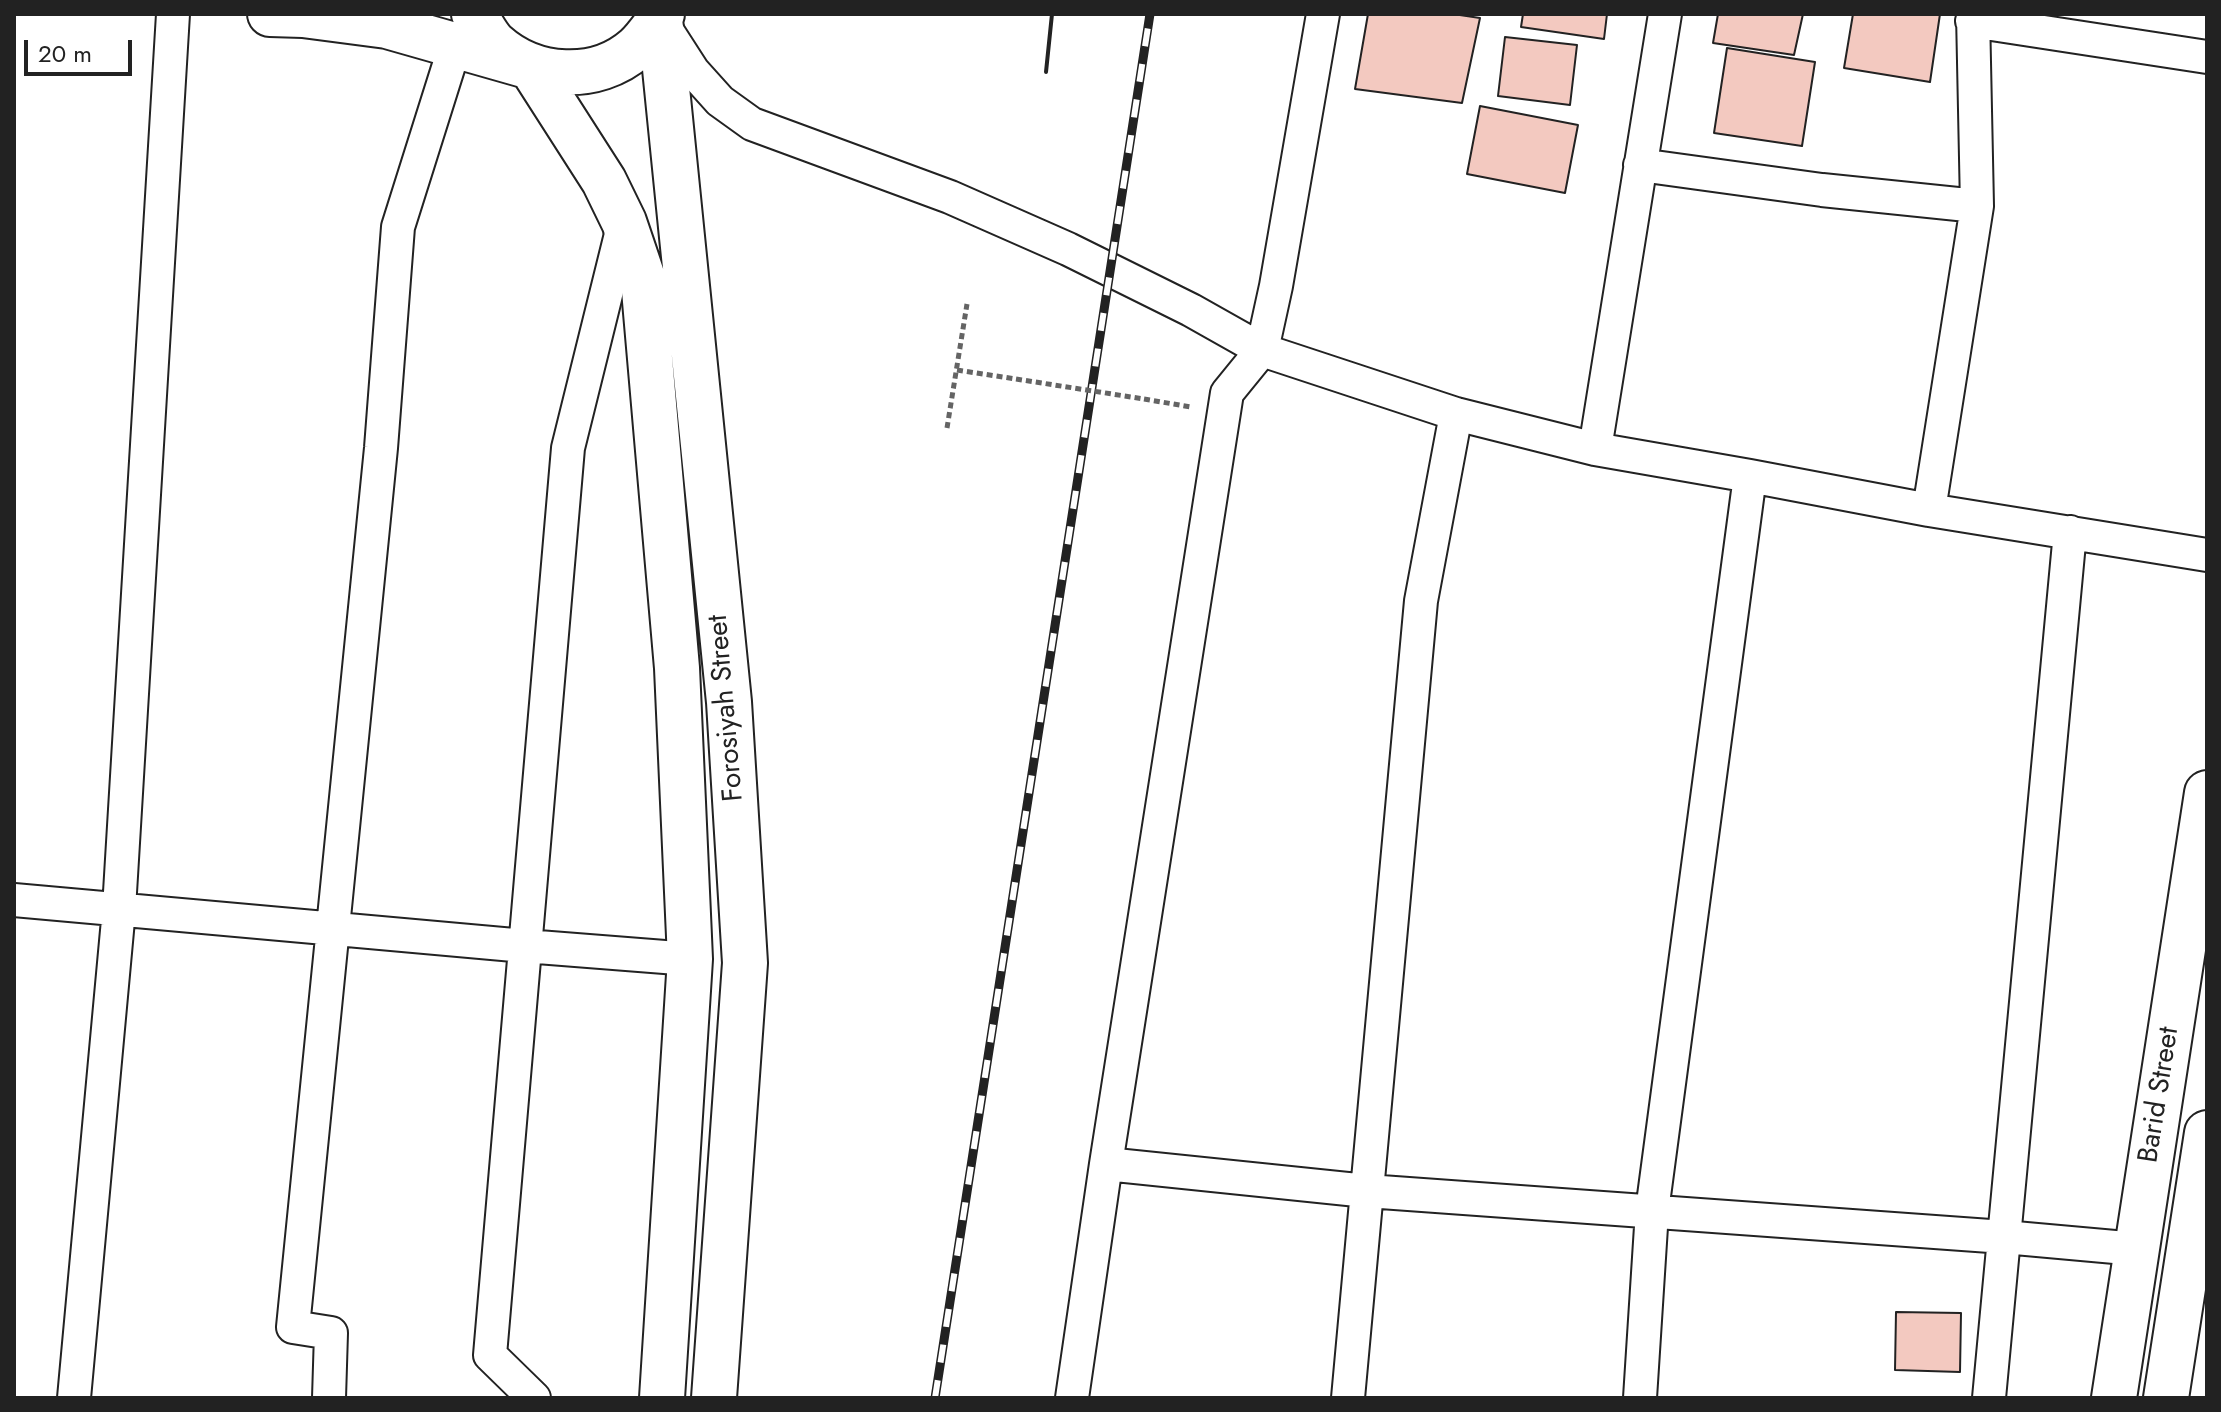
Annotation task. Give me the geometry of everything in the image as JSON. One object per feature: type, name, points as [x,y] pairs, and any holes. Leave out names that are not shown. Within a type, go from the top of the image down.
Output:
[{"type":"main road","points":[[270,14],[465,30],[531,67],[568,74],[604,67],[636,48],[661,17]]},
{"type":"main road","name":"Forosiyah Street","points":[[661,17],[729,702],[745,963],[714,1398]]},
{"type":"main road","name":"Forosiyah Street","points":[[531,67],[604,181],[624,222],[643,278],[677,668],[690,959],[662,1398]]},
{"type":"main road","name":"Barid Street","points":[[2114,1398],[2207,793]]},
{"type":"main road","name":"Barid Street","points":[[2166,1398],[2198,1253],[2207,1133]]},
{"type":"street","points":[[74,1398],[119,909],[173,14]]},
{"type":"street","points":[[1072,1398],[1227,393],[1262,350],[1323,14]]},
{"type":"street","points":[[1595,449],[1665,14]]},
{"type":"street","points":[[661,17],[693,71],[720,101],[752,124],[950,197],[1191,310],[1262,350],[1456,414],[1595,449],[1929,510],[2207,555]]},
{"type":"street","points":[[1929,510],[1977,206],[1973,17],[2207,57]]},
{"type":"street","points":[[329,1398],[331,1333],[293,1327],[381,448],[398,227],[465,30]]},
{"type":"street","points":[[1640,165],[1822,190],[1977,206]]},
{"type":"street","points":[[534,1398],[490,1355],[568,448],[624,222]]},
{"type":"street","points":[[1348,1398],[1421,601],[1456,414]]},
{"type":"street","points":[[1640,1398],[1652,1211],[1750,476]]},
{"type":"street","points":[[1989,1398],[2070,532]]},
{"type":"street","points":[[14,900],[690,959]]},
{"type":"street","points":[[1106,1164],[1367,1191],[2137,1249]]},
{"type":"path","points":[[947,428],[967,304]]},
{"type":"path","points":[[957,370],[1204,409]]},
{"type":"building","points":[[1368,14],[1453,14],[1480,18],[1462,103],[1355,89]]},
{"type":"building","points":[[1523,14],[1607,14],[1604,39],[1521,27]]},
{"type":"building","points":[[1718,14],[1803,14],[1794,55],[1713,43]]},
{"type":"building","points":[[1853,14],[1940,14],[1930,82],[1844,68]]},
{"type":"building","points":[[1505,37],[1577,45],[1570,105],[1498,96]]},
{"type":"building","points":[[1727,48],[1815,62],[1802,146],[1714,133]]},
{"type":"building","points":[[1480,106],[1578,125],[1565,193],[1467,174]]},
{"type":"building","points":[[1896,1312],[1961,1313],[1960,1372],[1895,1370]]},
{"type":"railway","points":[[935,1398],[1150,14]]},
{"type":"wall","points":[[1046,72],[1052,14]]}]
